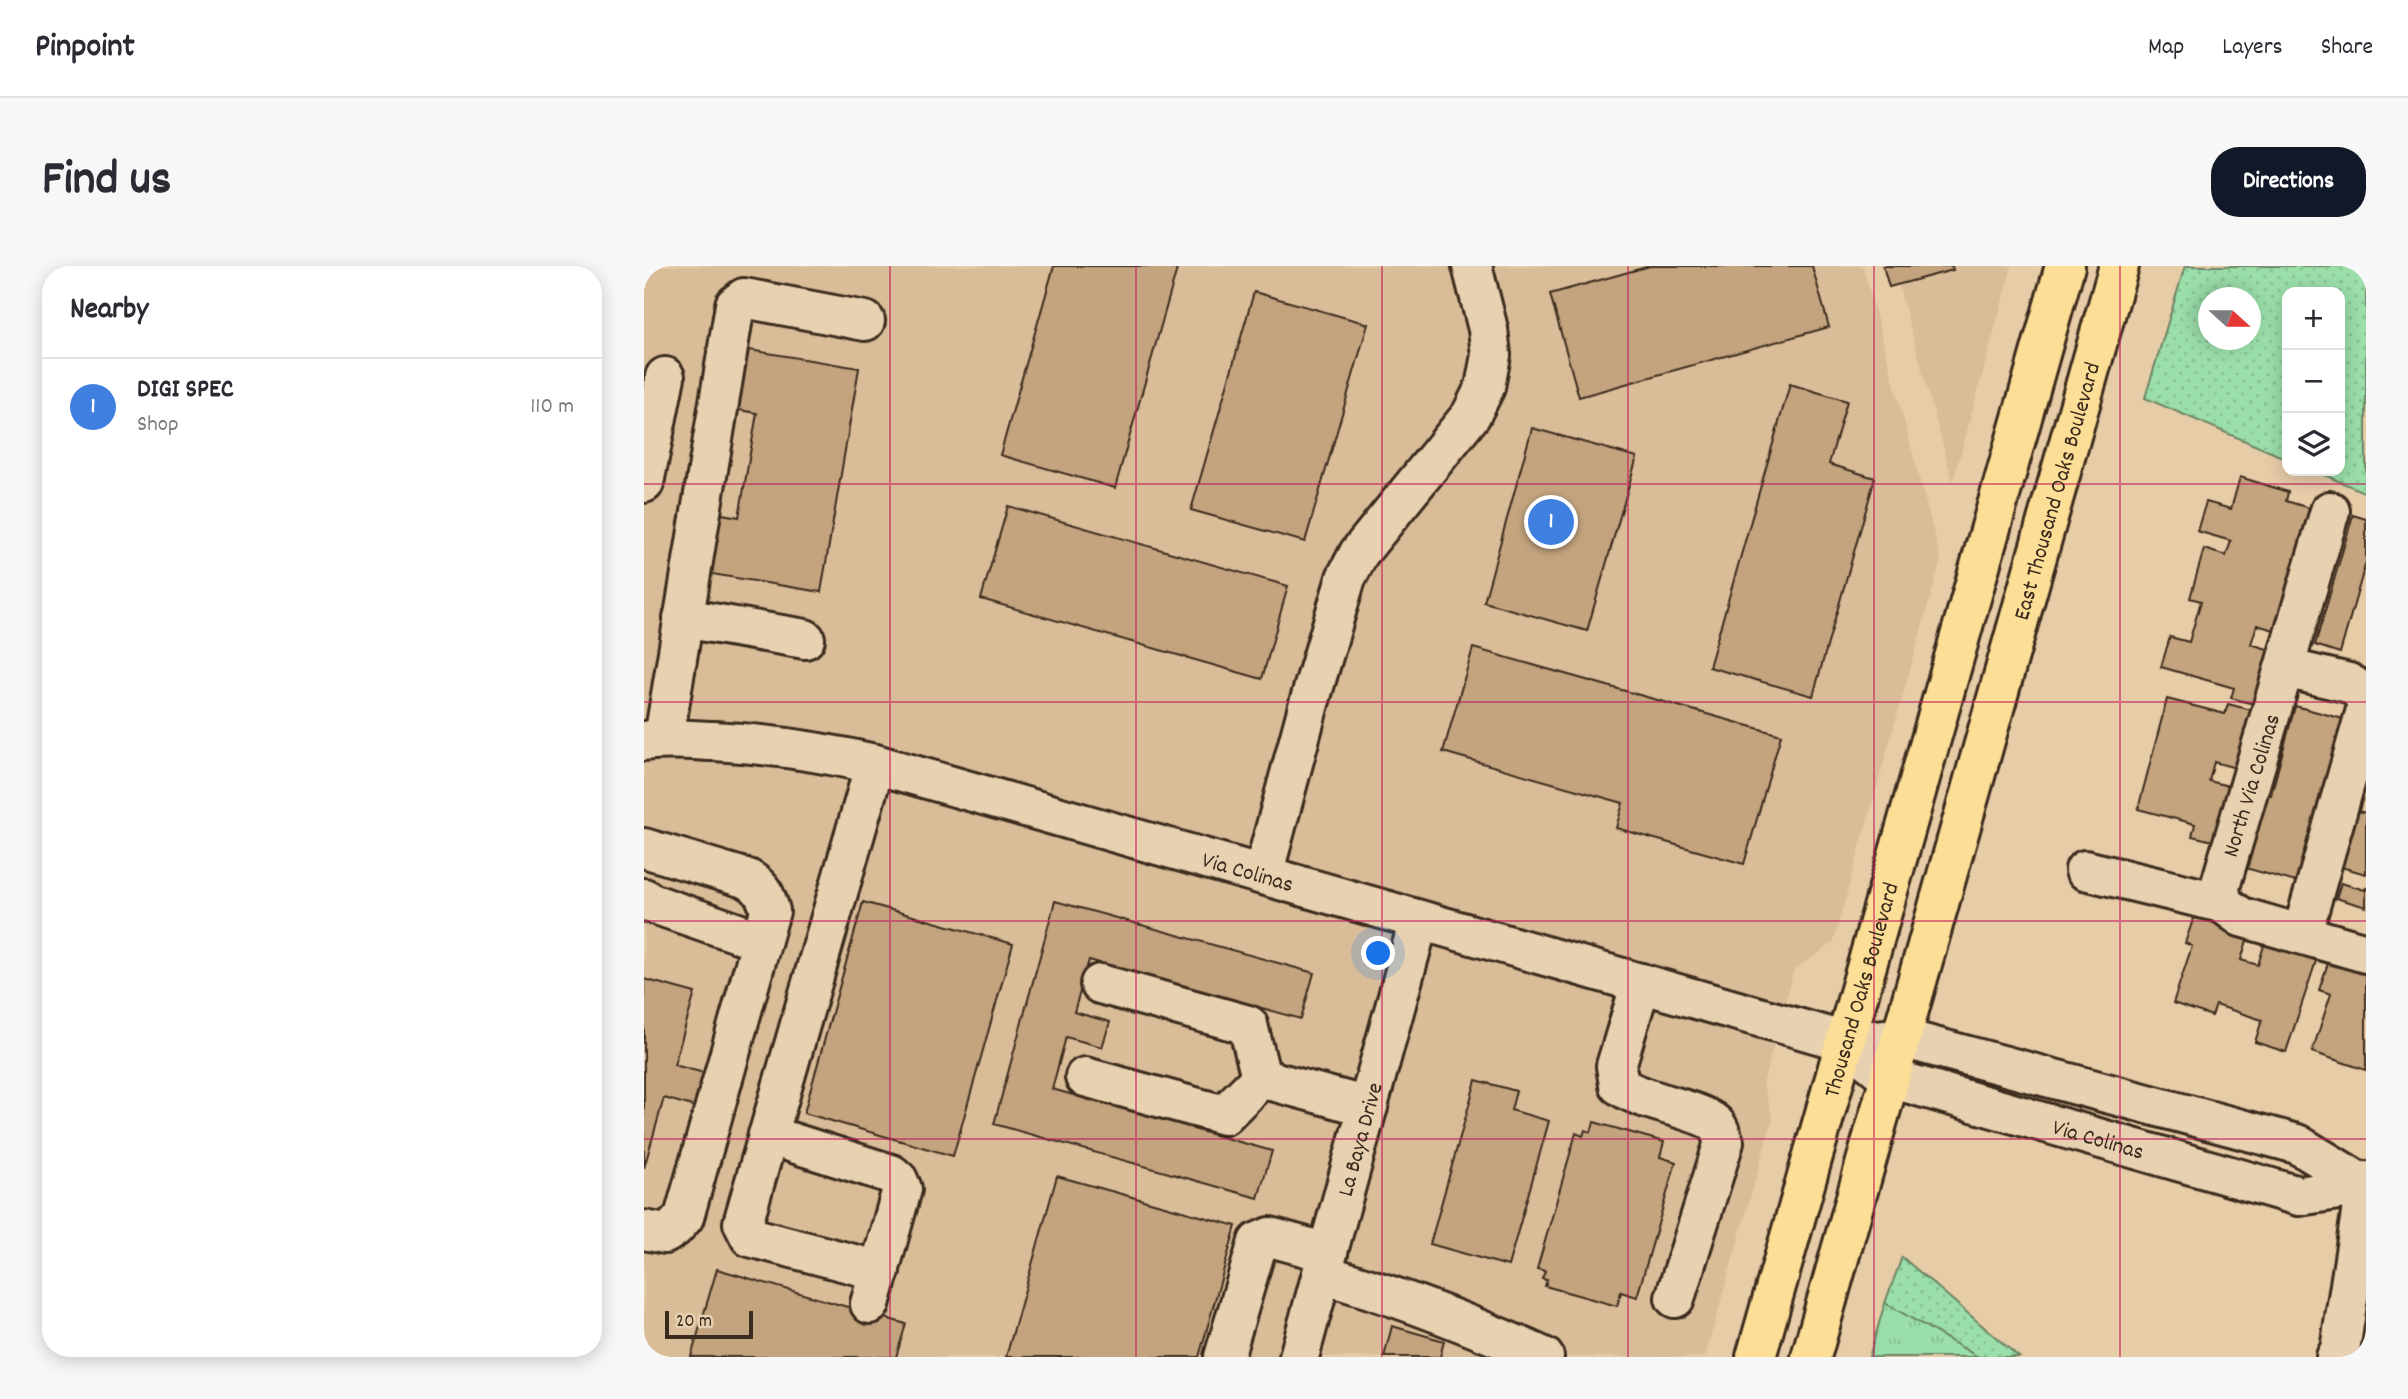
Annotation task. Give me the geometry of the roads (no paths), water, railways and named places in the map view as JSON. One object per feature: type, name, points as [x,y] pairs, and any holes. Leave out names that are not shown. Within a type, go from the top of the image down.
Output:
[{"type":"main road","name":"Thousand Oaks Boulevard","points":[[1756,1357],[2065,266]]},
{"type":"main road","name":"East Thousand Oaks Boulevard","points":[[1901,1038],[2119,266]]},
{"type":"main road","points":[[1811,1357],[1901,1038]]},
{"type":"street","points":[[1263,875],[1300,734],[1346,578],[1359,553],[1471,415],[1485,387],[1491,355],[1488,330],[1472,266]]},
{"type":"street","points":[[649,744],[683,618],[734,305],[744,298],[865,321]]},
{"type":"street","points":[[655,367],[675,386],[719,402]]},
{"type":"street","points":[[644,483],[655,367]]},
{"type":"street","name":"North Via Colinas","points":[[2222,903],[2220,887],[2329,511]]},
{"type":"street","points":[[683,618],[805,639]]},
{"type":"street","points":[[2285,668],[2349,683],[2361,691],[2366,702]]},
{"type":"street","points":[[2301,934],[2366,710]]},
{"type":"street","name":"Via Colinas","points":[[649,744],[754,743],[823,752],[875,764],[1846,1042],[1901,1038],[2297,1143],[2365,1184]]},
{"type":"street","points":[[768,1135],[891,1174],[898,1180],[902,1189],[875,1288],[750,1237],[743,1223],[768,1135],[875,764]]},
{"type":"street","points":[[644,848],[748,879],[757,884],[766,896],[770,911],[684,1217],[665,1234],[644,1230]]},
{"type":"street","points":[[2085,870],[2222,903],[2241,917],[2366,953]]},
{"type":"street","points":[[644,898],[651,903],[761,941]]},
{"type":"street","name":"La Baya Drive","points":[[1299,1357],[1419,920]]},
{"type":"street","points":[[1641,983],[1616,1066],[1619,1084],[1630,1093],[1706,1118],[1718,1126],[1724,1142],[1675,1298]]},
{"type":"street","points":[[1100,984],[1248,1025],[1261,1078]]},
{"type":"street","name":"Via Colinas","points":[[1846,1042],[1890,1078],[2299,1196],[2365,1184]]},
{"type":"street","points":[[1085,1077],[1224,1115],[1261,1078]]},
{"type":"street","points":[[1261,1078],[1367,1107]]},
{"type":"street","points":[[2336,1357],[2340,1350],[2365,1184]]},
{"type":"street","points":[[1224,1357],[1258,1242],[1270,1237],[1391,1294],[1471,1324],[1544,1357]]},
{"type":"place","name":"DIGI SPEC","points":[[1551,522]]}]
